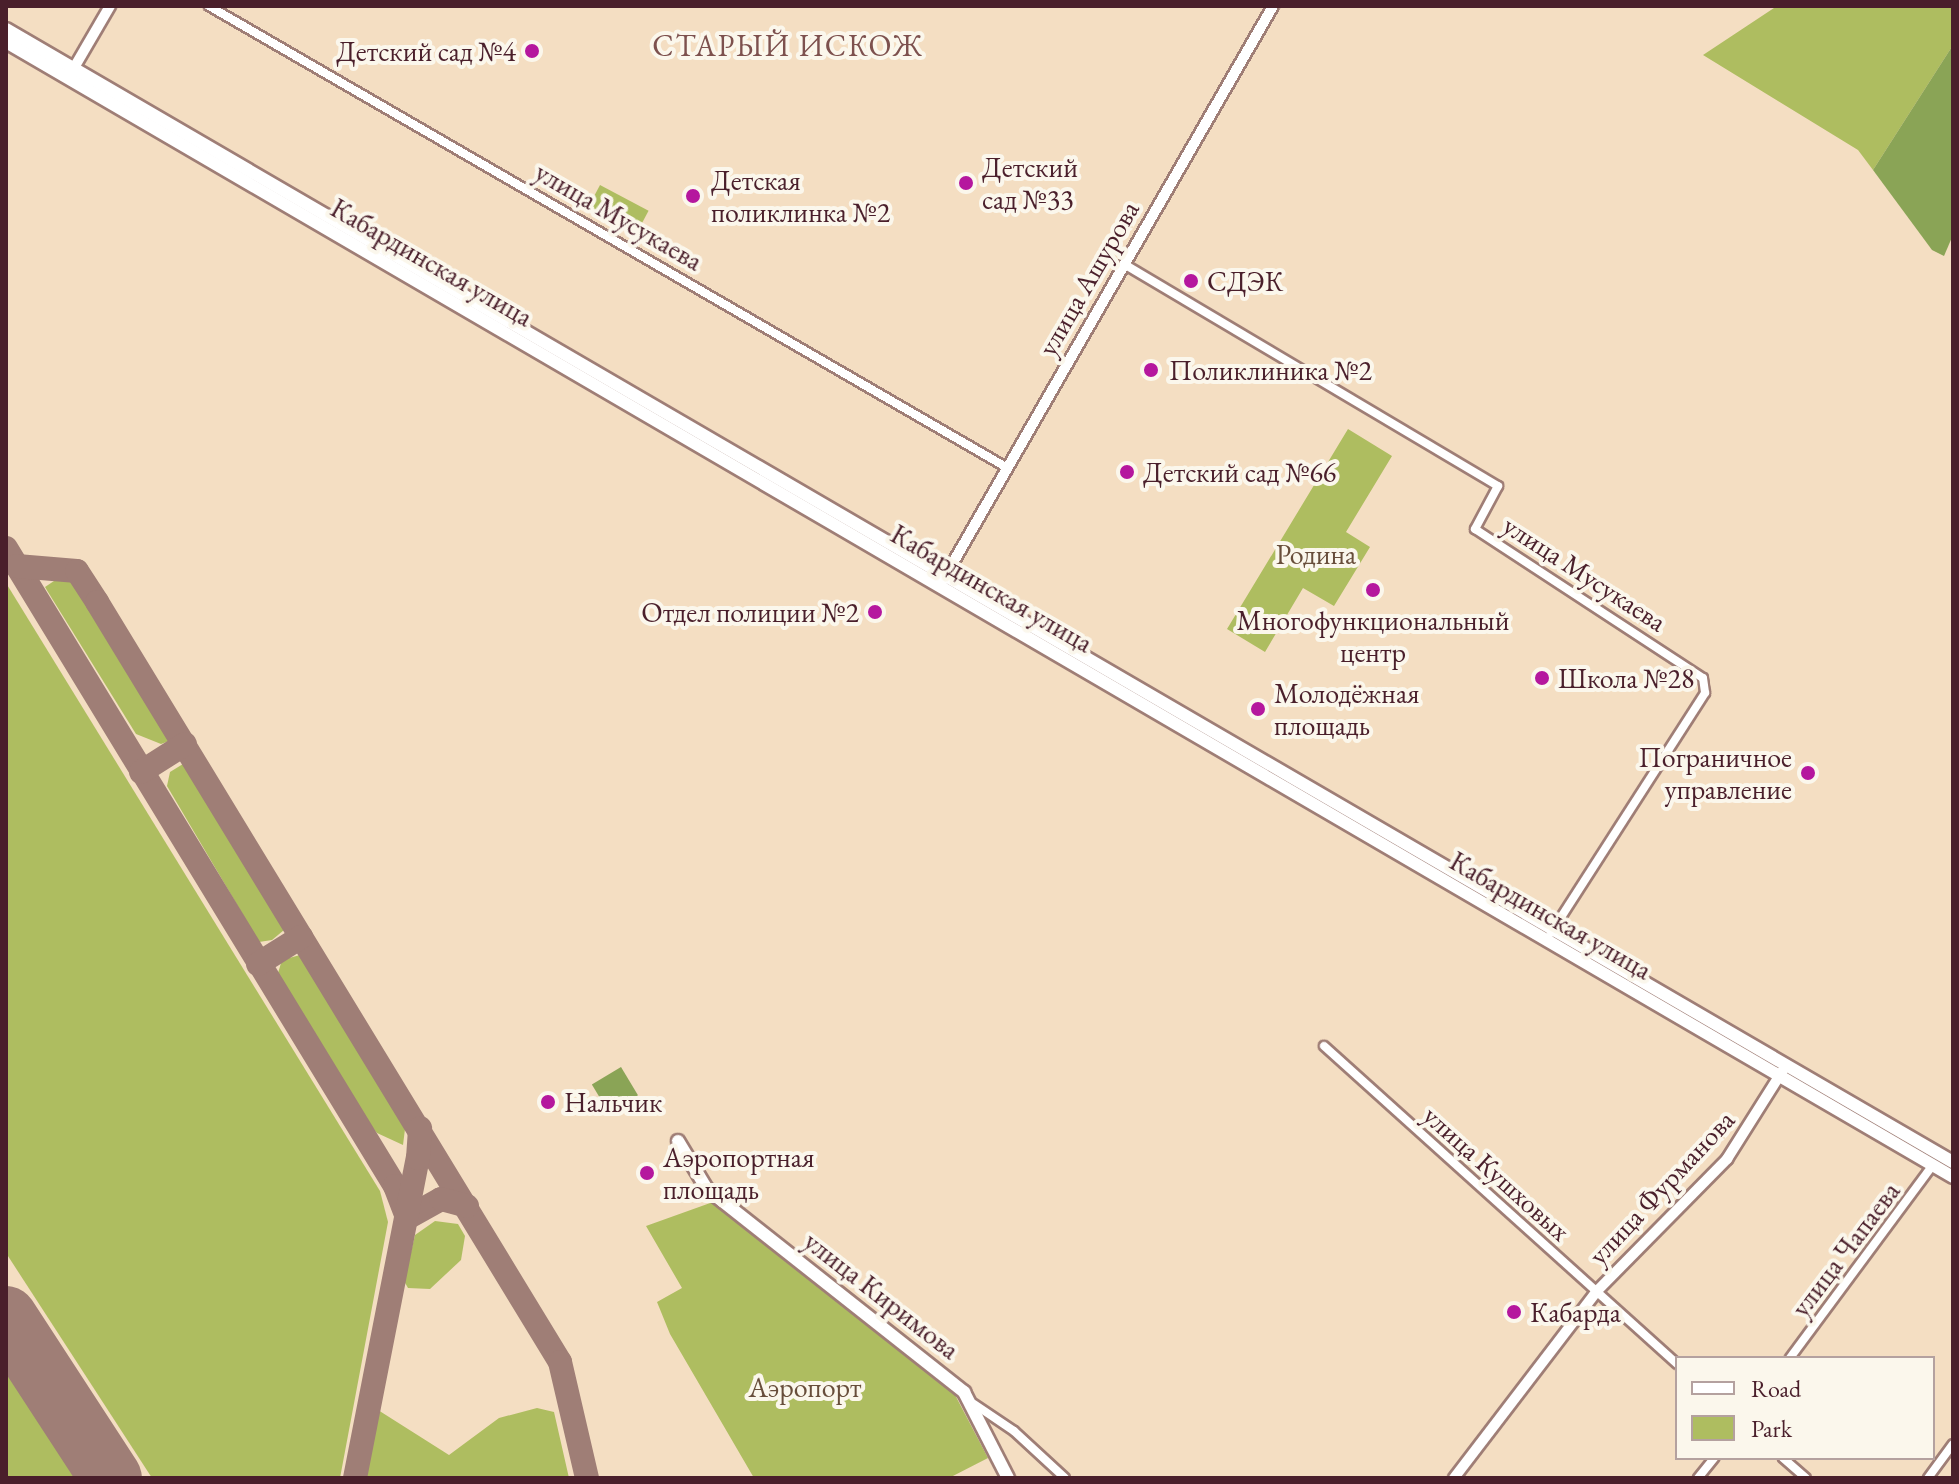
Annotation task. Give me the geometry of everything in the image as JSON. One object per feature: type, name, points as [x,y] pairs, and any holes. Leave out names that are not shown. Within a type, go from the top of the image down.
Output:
[{"type":"main road","name":"Кабардинская улица","points":[[6,29],[70,73]]},
{"type":"main road","name":"Кабардинская улица","points":[[6,42],[70,73],[943,580],[1782,1072],[1953,1177]]},
{"type":"main road","name":"Кабардинская улица","points":[[1782,1072],[1953,1162]]},
{"type":"main road","name":"улица Киримова","points":[[678,1141],[707,1189],[950,1379],[974,1404]]},
{"type":"main road","points":[[974,1404],[1008,1478]]},
{"type":"street","points":[[70,73],[110,6]]},
{"type":"street","name":"улица Мусукаева","points":[[209,6],[1006,467]]},
{"type":"street","name":"улица Ашурова","points":[[943,580],[1273,6]]},
{"type":"street","name":"улица Мусукаева","points":[[1124,264],[1498,486],[1475,529],[1703,678],[1705,693],[1549,936]]},
{"type":"street","name":"улица Кушховых","points":[[1324,1046],[1675,1362]]},
{"type":"street","name":"улица Фурманова","points":[[1454,1478],[1596,1292],[1727,1159],[1782,1072]]},
{"type":"street","name":"улица Чапаева","points":[[1791,1356],[1933,1165]]},
{"type":"street","name":"улица Киримова","points":[[974,1404],[1014,1431],[1065,1478]]},
{"type":"street","points":[[1928,1478],[1953,1444]]},
{"type":"street","points":[[1698,1478],[1712,1460]]},
{"type":"street","points":[[1785,1460],[1806,1478]]},
{"type":"green space","points":[[1777,6],[1953,6],[1953,45],[1873,170],[1858,150],[1703,55]]},
{"type":"green space","points":[[1953,45],[1953,235],[1944,256],[1932,250],[1873,170]]},
{"type":"green space","points":[[600,185],[649,211],[636,234],[588,208]]},
{"type":"green space","name":"Родина","points":[[1348,429],[1392,456],[1346,532],[1370,547],[1334,606],[1303,588],[1265,652],[1227,629]]},
{"type":"green space","points":[[57,579],[73,582],[169,741],[161,744],[136,734],[45,587]]},
{"type":"green space","points":[[6,583],[380,1191],[388,1222],[340,1478],[152,1478],[6,1253]]},
{"type":"green space","points":[[183,764],[284,930],[272,940],[259,942],[167,786],[170,772]]},
{"type":"green space","points":[[300,955],[405,1129],[403,1145],[377,1133],[367,1121],[278,973],[282,960]]},
{"type":"green space","points":[[621,1067],[638,1095],[609,1113],[592,1085]]},
{"type":"green space","name":"Аэропорт","points":[[713,1202],[953,1391],[988,1458],[949,1478],[754,1478],[670,1334],[657,1302],[682,1288],[646,1226]]},
{"type":"green space","points":[[435,1221],[458,1224],[465,1236],[461,1260],[430,1289],[408,1288],[404,1281],[415,1235]]},
{"type":"green space","points":[[6,1371],[76,1478],[6,1478]]},
{"type":"green space","points":[[537,1408],[554,1412],[569,1478],[364,1478],[378,1410],[449,1455],[499,1418]]},
{"type":"taxiway","points":[[6,548],[395,1186],[407,1218]]},
{"type":"taxiway","points":[[17,566],[77,571],[97,602],[560,1362],[587,1478]]},
{"type":"taxiway","points":[[141,772],[185,744]]},
{"type":"taxiway","points":[[258,964],[301,937]]},
{"type":"taxiway","points":[[355,1478],[418,1158],[420,1128]]},
{"type":"taxiway","points":[[407,1218],[441,1199],[467,1206]]},
{"type":"runway","points":[[6,1317],[111,1478]]},
{"type":"place","name":"Детский сад №4","points":[[532,51]]},
{"type":"place","name":"Детский сад №33","points":[[966,183]]},
{"type":"place","name":"Детская поликлинка №2","points":[[693,196]]},
{"type":"place","name":"СДЭК","points":[[1191,281]]},
{"type":"place","name":"Поликлиника №2","points":[[1151,370]]},
{"type":"place","name":"Детский сад №66","points":[[1127,472]]},
{"type":"place","name":"Многофункциональный центр","points":[[1373,590]]},
{"type":"place","name":"Отдел полиции №2","points":[[875,612]]},
{"type":"place","name":"Школа №28","points":[[1542,678]]},
{"type":"place","name":"Молодёжная площадь","points":[[1258,709]]},
{"type":"place","name":"Пограничное управление","points":[[1808,773]]},
{"type":"place","name":"Нальчик","points":[[548,1102]]},
{"type":"place","name":"Аэропортная площадь","points":[[647,1173]]},
{"type":"place","name":"Кабарда","points":[[1514,1312]]},
{"type":"district","name":"СТАРЫЙ ИСКОЖ","points":[[788,46]]}]
